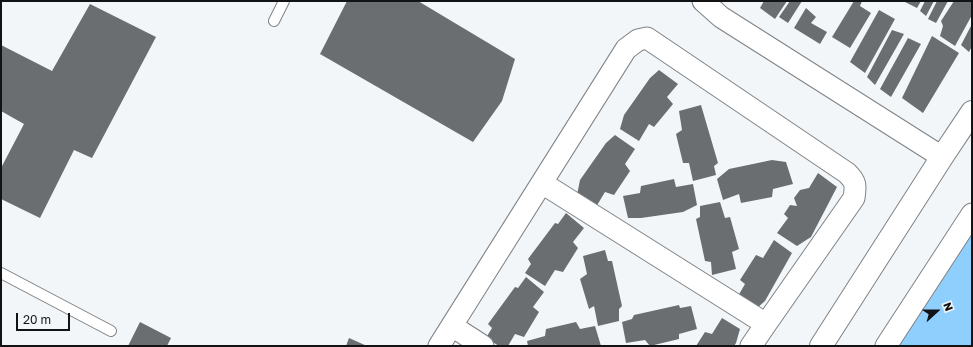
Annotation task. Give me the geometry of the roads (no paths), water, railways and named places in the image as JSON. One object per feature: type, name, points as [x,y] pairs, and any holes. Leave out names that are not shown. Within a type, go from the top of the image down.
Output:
[{"type":"street","points":[[703,1],[721,17],[942,158]]},
{"type":"street","points":[[439,346],[626,49],[638,40],[647,38],[847,173],[854,180],[856,187],[854,198],[751,346]]},
{"type":"street","points":[[821,346],[972,112]]},
{"type":"street","points":[[542,184],[766,324]]},
{"type":"street","points":[[886,346],[972,214]]},
{"type":"street","points":[[452,326],[483,346]]},
{"type":"lane","points":[[274,21],[284,1]]},
{"type":"lane","points":[[1,273],[111,331]]}]
